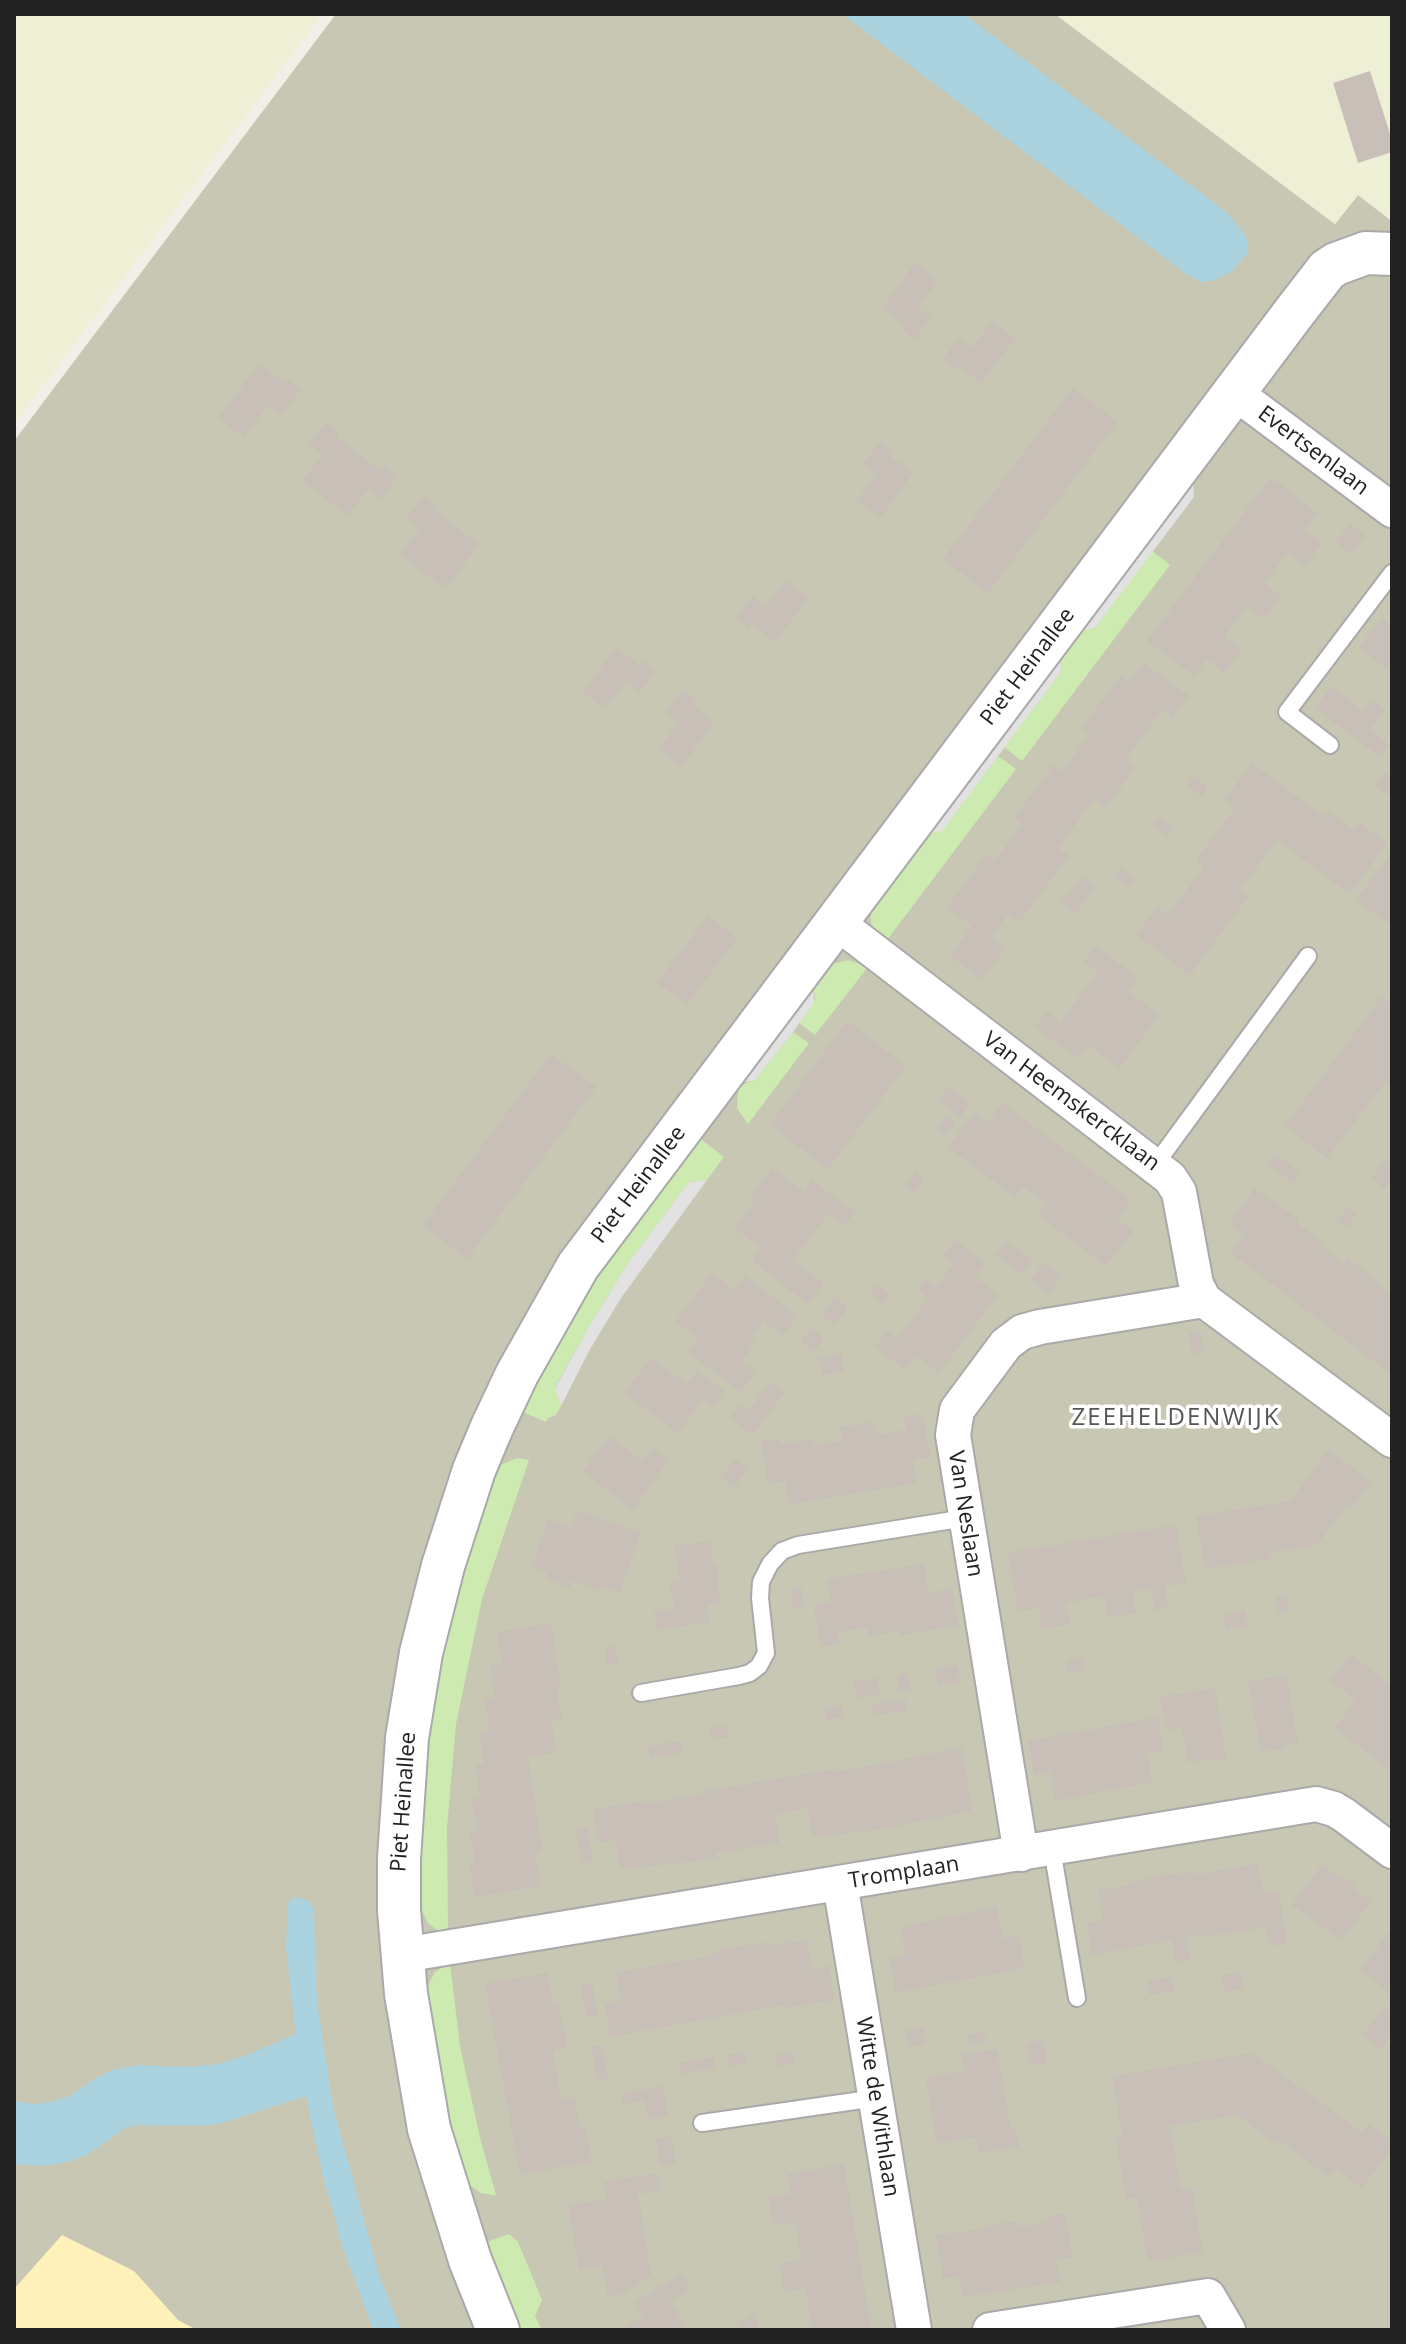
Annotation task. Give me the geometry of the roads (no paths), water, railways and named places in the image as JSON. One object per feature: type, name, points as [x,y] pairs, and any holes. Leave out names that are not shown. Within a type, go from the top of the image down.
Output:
[{"type":"street","name":"Piet Heinallee","points":[[498,2330],[470,2260],[429,2129],[406,1994],[399,1859],[409,1724],[421,1653],[443,1566],[474,1470],[492,1427],[517,1374],[578,1266],[1327,270],[1356,255],[1376,252],[1392,254]]},
{"type":"street","name":"Evertsenlaan","points":[[1234,392],[1392,510]]},
{"type":"street","name":"Van Heemskercklaan","points":[[836,922],[1170,1178],[1179,1192],[1196,1284],[1204,1300]]},
{"type":"street","points":[[1204,1300],[1392,1440]]},
{"type":"street","name":"Van Neslaan","points":[[1036,1851],[965,1518],[954,1423],[964,1399],[1006,1344],[1022,1332],[1204,1300]]},
{"type":"street","name":"Tromplaan","points":[[403,1955],[1316,1804],[1334,1809],[1392,1851]]},
{"type":"street","name":"Witte de Withlaan","points":[[840,1883],[914,2330]]},
{"type":"street","points":[[990,2330],[1208,2296],[1228,2330]]},
{"type":"lane","points":[[1330,745],[1287,712],[1392,573]]},
{"type":"lane","points":[[1155,1165],[1308,956]]},
{"type":"lane","points":[[641,1693],[739,1676],[759,1666],[766,1653],[761,1582],[770,1564],[782,1551],[798,1545],[965,1518]]},
{"type":"lane","points":[[1036,1851],[1077,1998]]},
{"type":"lane","points":[[702,2123],[876,2098]]},
{"type":"water","points":[[842,14],[964,14],[1224,210],[1244,232],[1248,243],[1247,254],[1231,272],[1213,281],[1201,282],[1189,276]]},
{"type":"water","points":[[297,1897],[310,1902],[314,1911],[317,2002],[333,2106],[379,2275],[401,2330],[373,2330],[342,2245],[306,2096],[204,2126],[138,2125],[126,2128],[85,2156],[64,2163],[41,2166],[14,2164],[14,2101],[36,2104],[55,2101],[72,2095],[95,2078],[113,2070],[136,2065],[191,2067],[218,2064],[296,2034],[286,1948],[288,1904]]},
{"type":"district","name":"ZEEHELDENWIJK","points":[[1176,1418]]}]
